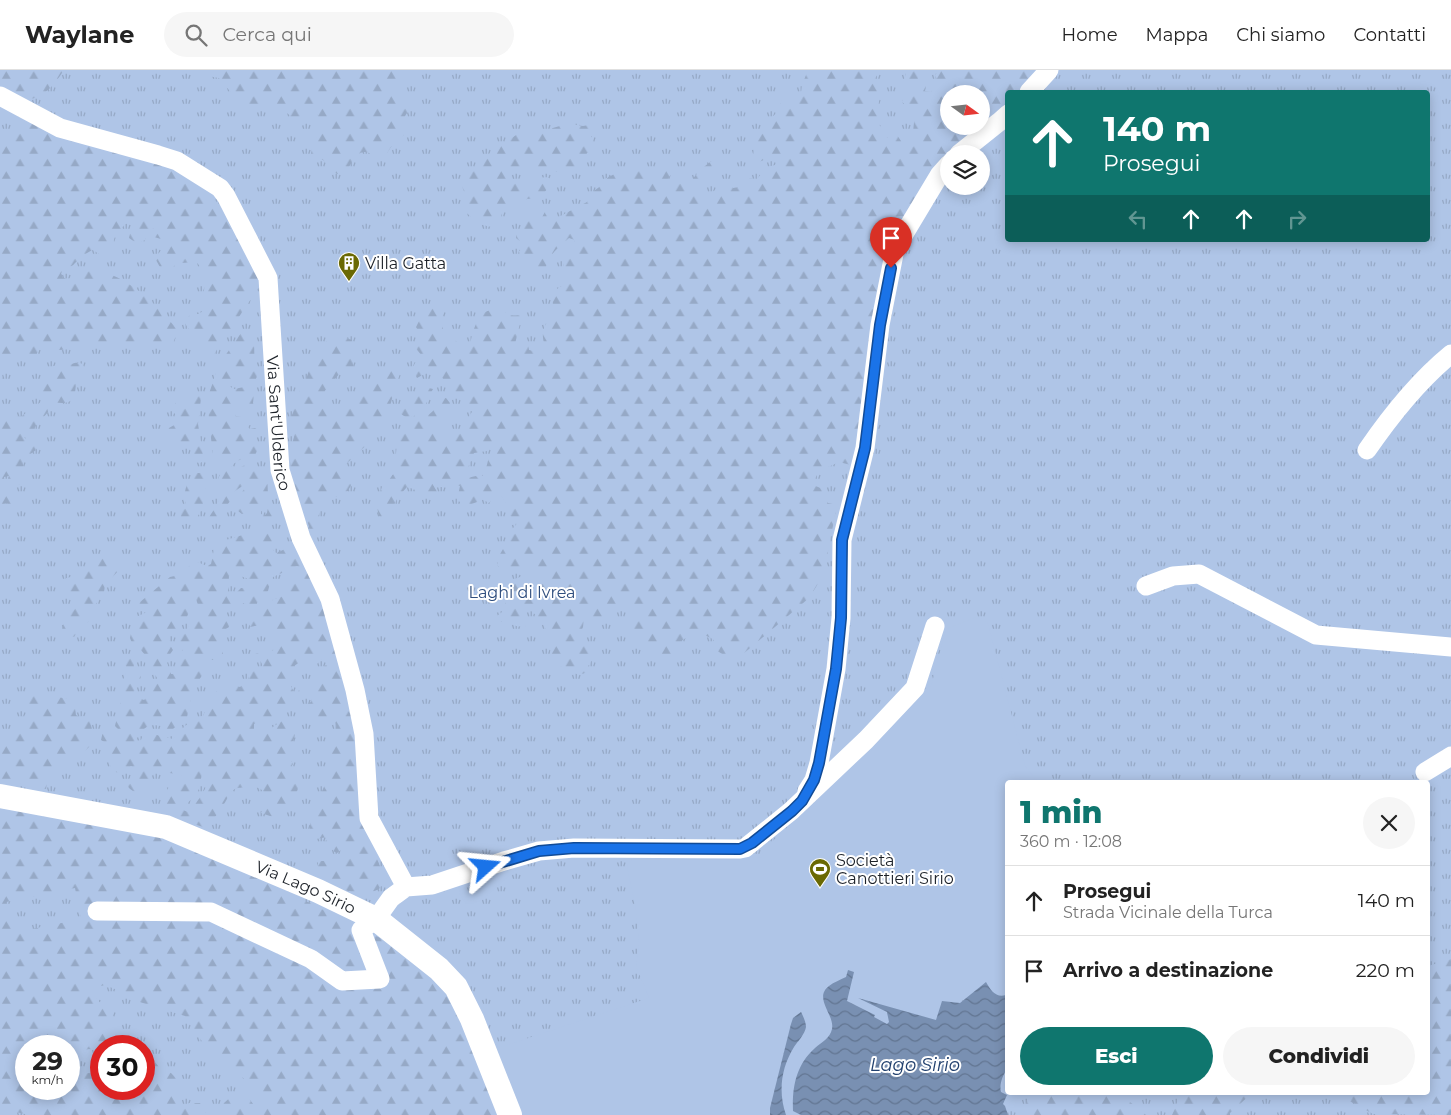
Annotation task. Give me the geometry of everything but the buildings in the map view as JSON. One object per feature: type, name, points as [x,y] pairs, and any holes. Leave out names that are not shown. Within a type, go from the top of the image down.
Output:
[{"type":"main road","name":"Via Lago Sirio","points":[[0,796],[166,827],[318,891],[376,919],[438,968],[456,987],[472,1019],[510,1115]]},
{"type":"street","points":[[1031,90],[1049,70]]},
{"type":"street","name":"Via Sant'Ulderico","points":[[0,96],[60,128],[177,162],[220,188],[268,278],[280,470],[301,538],[330,599],[355,690],[364,734],[369,818],[406,887]]},
{"type":"street","points":[[970,145],[1005,117]]},
{"type":"street","points":[[802,801],[814,780],[819,763],[836,669],[841,618],[842,540],[865,448],[880,325],[895,249],[940,174]]},
{"type":"street","points":[[1367,450],[1388,420],[1418,386],[1451,354]]},
{"type":"street","points":[[1146,586],[1173,576],[1199,574],[1316,636],[1451,647]]},
{"type":"street","points":[[97,911],[211,912],[311,959],[342,981],[380,979],[361,930],[376,919],[391,898],[406,887],[432,885],[539,851],[574,848],[740,849],[752,843],[792,811],[866,740],[915,688],[935,626]]},
{"type":"street","points":[[1425,772],[1451,756]]},
{"type":"green space","name":"Laghi di Ivrea","points":[[0,70],[1451,70],[1451,1115],[0,1115]]},
{"type":"green space","points":[[0,70],[64,70],[44,93],[34,98],[25,99],[0,85]]},
{"type":"green space","points":[[206,70],[400,70],[404,82],[399,90],[400,99],[408,99],[412,103],[412,108],[406,114],[404,120],[404,135],[391,147],[385,156],[376,157],[370,153],[361,153],[344,174],[337,174],[323,160],[311,154],[317,137],[314,130],[319,120],[317,114],[312,115],[305,124],[298,128],[291,123],[291,116],[274,107],[244,108],[219,78],[208,76]]},
{"type":"green space","points":[[808,70],[876,70],[878,74],[873,81],[880,90],[878,107],[881,115],[878,146],[885,145],[885,139],[891,135],[897,135],[903,148],[907,147],[913,139],[914,122],[913,111],[902,102],[903,94],[909,88],[904,80],[907,70],[920,70],[918,79],[923,79],[926,85],[925,91],[931,92],[938,82],[935,75],[940,70],[1042,70],[1024,90],[1005,90],[1005,108],[990,120],[990,85],[940,85],[940,135],[972,135],[960,145],[940,145],[940,168],[888,246],[861,429],[851,465],[839,462],[826,468],[817,475],[813,485],[823,489],[828,503],[837,505],[826,562],[822,575],[809,598],[743,654],[730,657],[723,654],[711,647],[714,640],[698,634],[688,637],[674,648],[681,656],[664,661],[643,652],[640,645],[632,641],[637,635],[615,624],[615,619],[620,618],[634,624],[642,615],[639,607],[631,603],[611,609],[607,621],[600,622],[584,617],[580,634],[587,642],[596,645],[587,672],[579,674],[567,668],[550,667],[548,662],[554,643],[540,619],[527,607],[521,612],[522,619],[526,620],[525,627],[516,626],[511,623],[512,618],[508,616],[503,622],[498,621],[497,616],[507,610],[505,594],[511,582],[520,577],[532,583],[536,576],[533,570],[524,567],[511,573],[504,571],[497,565],[499,556],[507,542],[508,533],[516,525],[517,521],[509,515],[508,506],[501,495],[497,493],[489,503],[480,498],[477,502],[466,506],[457,500],[460,486],[440,487],[439,484],[443,481],[440,479],[431,481],[438,493],[434,497],[407,487],[398,497],[385,523],[379,515],[377,506],[379,496],[382,487],[388,484],[396,470],[397,446],[403,430],[428,415],[437,406],[440,399],[446,398],[450,403],[449,408],[437,434],[457,437],[476,407],[460,400],[440,375],[430,371],[417,378],[412,369],[415,363],[422,361],[422,356],[414,346],[420,334],[416,327],[425,308],[431,306],[442,310],[443,330],[464,348],[469,348],[475,326],[482,315],[494,309],[503,310],[511,315],[522,315],[515,344],[519,348],[523,342],[528,344],[529,350],[534,351],[536,346],[544,343],[543,332],[552,312],[553,294],[554,291],[563,285],[565,278],[563,273],[564,263],[567,253],[575,240],[569,238],[557,248],[549,259],[545,270],[535,272],[528,268],[524,265],[519,251],[526,246],[516,238],[516,231],[524,227],[524,215],[527,206],[536,206],[538,212],[535,219],[539,223],[547,208],[553,209],[549,216],[551,221],[587,202],[587,196],[602,185],[605,179],[618,172],[629,173],[631,167],[637,162],[643,163],[648,172],[656,171],[661,167],[674,170],[665,183],[664,191],[675,183],[690,184],[700,170],[713,160],[721,162],[721,170],[705,180],[700,189],[703,193],[711,194],[720,185],[729,183],[733,188],[739,187],[746,180],[757,179],[767,167],[775,165],[784,159],[782,154],[779,154],[759,162],[753,159],[758,133],[778,111],[783,97],[801,93]],"holes":[[[491,446],[495,447],[489,457],[485,472],[480,479],[476,476],[467,478],[465,475],[474,453],[487,451]]]},
{"type":"green space","points":[[32,121],[166,165],[204,187],[226,213],[261,281],[259,287],[210,360],[186,325],[185,320],[191,314],[199,314],[210,304],[204,298],[205,279],[203,271],[196,262],[181,263],[167,269],[161,269],[156,260],[158,254],[168,243],[154,237],[155,230],[151,227],[145,240],[135,242],[129,238],[130,233],[135,228],[132,222],[125,224],[115,236],[109,254],[102,256],[93,250],[61,273],[63,278],[68,279],[88,271],[116,277],[129,284],[151,301],[178,331],[173,343],[168,346],[147,344],[123,347],[113,344],[102,347],[83,343],[74,349],[52,352],[40,349],[31,358],[24,356],[5,364],[2,369],[3,393],[1,409],[5,409],[7,405],[11,404],[14,407],[12,415],[16,417],[22,416],[41,402],[45,396],[44,393],[38,391],[36,386],[45,378],[50,368],[56,365],[78,363],[83,364],[84,369],[77,375],[82,380],[76,383],[75,394],[72,399],[67,403],[49,402],[47,406],[48,412],[35,427],[34,432],[26,431],[24,437],[30,444],[36,439],[38,444],[36,450],[25,458],[22,470],[13,474],[21,479],[20,484],[11,488],[17,494],[11,503],[16,506],[14,509],[9,508],[7,503],[0,510],[0,500],[7,491],[9,476],[4,477],[0,484],[0,133]]},
{"type":"green space","points":[[566,123],[583,126],[589,125],[593,130],[591,136],[597,145],[593,152],[587,153],[582,169],[566,173],[528,168],[510,170],[506,182],[511,184],[516,179],[532,180],[544,177],[551,179],[548,188],[543,194],[536,198],[527,199],[516,207],[509,206],[503,210],[500,220],[495,227],[481,224],[464,211],[470,200],[462,186],[466,177],[475,167],[483,166],[485,160],[481,157],[491,153],[523,130],[539,133]]},
{"type":"green space","points":[[243,330],[252,331],[253,335],[257,378],[253,383],[230,381],[229,386],[234,389],[244,387],[245,390],[251,390],[254,393],[253,403],[255,408],[252,411],[248,409],[246,404],[236,407],[236,416],[241,417],[241,422],[246,423],[255,414],[257,417],[248,427],[259,431],[255,437],[249,437],[248,443],[252,445],[257,441],[260,445],[254,457],[238,460],[230,468],[229,472],[231,474],[236,473],[237,469],[249,463],[258,468],[259,473],[267,471],[268,496],[261,507],[261,514],[265,515],[267,513],[268,507],[271,504],[278,520],[273,524],[266,523],[261,525],[255,522],[257,515],[253,512],[252,507],[247,514],[242,514],[238,511],[242,492],[250,481],[248,480],[235,491],[216,523],[208,523],[218,502],[217,484],[222,464],[213,457],[207,400],[218,366]]},
{"type":"green space","points":[[330,336],[352,340],[353,347],[348,353],[354,366],[354,372],[340,373],[323,393],[322,404],[333,414],[353,405],[364,383],[399,367],[401,371],[387,418],[382,421],[374,438],[343,467],[345,472],[354,466],[359,470],[356,479],[348,491],[329,500],[331,505],[326,508],[321,505],[318,522],[320,529],[312,535],[294,483],[288,450],[295,433],[292,427],[292,415],[298,393],[305,384],[311,362]]},
{"type":"green space","points":[[421,386],[433,389],[421,411],[407,418],[401,414],[401,407],[411,400],[414,393]]},
{"type":"green space","points":[[195,393],[201,398],[198,424],[204,461],[200,463],[193,461],[189,447],[164,443],[169,428],[176,424],[178,419],[173,411],[178,395]]},
{"type":"green space","points":[[197,473],[206,473],[203,506],[195,520],[189,523],[182,523],[181,512],[186,503],[184,499],[186,488],[191,478]]},
{"type":"green space","points":[[269,527],[274,530],[275,535],[272,549],[276,553],[290,548],[300,550],[324,605],[348,700],[346,707],[356,724],[361,819],[385,879],[379,889],[370,893],[358,893],[335,888],[318,869],[318,861],[325,861],[334,869],[341,869],[344,862],[344,849],[337,853],[333,851],[335,845],[332,843],[325,851],[324,846],[327,837],[316,839],[310,833],[310,822],[327,780],[329,765],[323,748],[337,726],[334,721],[328,721],[326,729],[323,731],[316,729],[314,719],[300,710],[311,702],[312,696],[307,694],[300,697],[298,692],[302,687],[312,685],[318,673],[330,662],[333,656],[329,651],[317,664],[313,661],[314,656],[307,662],[300,662],[294,666],[287,678],[293,690],[292,694],[280,712],[274,720],[254,724],[254,730],[262,731],[282,721],[295,734],[286,756],[290,758],[293,764],[290,768],[297,782],[298,790],[284,809],[282,820],[261,813],[268,799],[267,794],[262,790],[249,786],[233,790],[218,814],[203,827],[164,814],[166,806],[164,799],[169,786],[182,775],[155,772],[152,776],[149,790],[143,795],[132,790],[127,785],[134,768],[131,766],[121,774],[111,767],[109,757],[111,749],[109,745],[101,740],[103,731],[108,729],[110,734],[114,736],[118,729],[115,726],[116,721],[114,719],[121,709],[121,700],[117,696],[126,672],[123,658],[128,654],[134,656],[134,667],[141,677],[134,692],[136,697],[144,700],[151,693],[158,679],[153,672],[145,669],[146,656],[140,649],[133,646],[130,638],[134,618],[149,611],[146,608],[138,607],[140,602],[170,577],[179,575],[195,561],[207,566],[211,564],[214,549],[219,542]],"holes":[[[297,566],[302,569],[301,572],[289,577],[283,596],[265,603],[263,607],[258,609],[257,603],[268,591],[273,577]],[[235,572],[252,580],[250,588],[241,588],[231,596],[228,592],[229,576]],[[196,599],[198,605],[193,612],[188,627],[178,642],[179,646],[185,648],[175,657],[181,669],[177,674],[171,674],[166,660],[173,650],[170,645],[169,632],[179,628],[187,616],[193,601]],[[235,601],[246,604],[250,627],[269,623],[274,650],[255,654],[256,659],[260,660],[263,666],[258,668],[253,666],[251,660],[245,661],[249,680],[240,687],[228,684],[219,688],[212,697],[203,716],[186,725],[173,739],[149,733],[143,735],[141,740],[135,741],[133,737],[148,726],[154,725],[165,729],[173,729],[187,717],[195,686],[203,674],[208,660],[213,660],[223,654],[221,632],[229,627],[226,608]],[[203,772],[208,783],[190,810],[188,812],[183,810],[198,791]]]},
{"type":"green space","points":[[109,554],[119,556],[121,561],[120,569],[105,585],[104,592],[94,607],[90,620],[74,637],[66,636],[62,632],[63,626],[67,617],[75,608],[78,599],[64,595],[61,588],[63,581],[69,577],[82,577],[103,557]]},
{"type":"green space","name":"Società Canottieri Sirio","points":[[976,617],[985,620],[988,624],[1025,766],[1036,780],[1005,780],[1005,995],[996,995],[986,983],[936,1020],[862,1000],[887,1012],[889,1022],[838,1115],[786,1115],[782,1102],[783,1074],[787,1061],[803,1032],[804,1019],[801,1012],[793,1018],[791,1024],[770,1108],[770,1115],[519,1115],[492,1050],[649,998],[636,966],[639,942],[636,910],[627,866],[632,859],[764,857],[763,850],[823,794],[892,721],[917,689],[930,690],[946,629]]},
{"type":"green space","points":[[20,692],[76,700],[70,704],[75,708],[76,715],[79,717],[89,716],[94,739],[91,745],[83,753],[72,759],[66,758],[61,762],[48,776],[46,789],[0,780],[0,735],[18,735],[22,730],[13,728],[14,722],[28,713],[29,709],[19,698]]},
{"type":"green space","points":[[0,803],[165,830],[412,953],[449,992],[500,1115],[223,1115],[220,1112],[224,1103],[234,1094],[246,1095],[254,1105],[263,1103],[258,1094],[237,1071],[223,1065],[211,1052],[185,1016],[130,999],[122,992],[105,985],[92,988],[99,1002],[112,1011],[113,1023],[107,1032],[117,1031],[129,1035],[90,1035],[90,1049],[80,1051],[80,1035],[15,1035],[15,1100],[80,1100],[80,1071],[90,1073],[90,1100],[155,1100],[155,1062],[162,1071],[171,1073],[180,1082],[177,1096],[181,1109],[189,1103],[200,1103],[207,1115],[29,1115],[0,1107]],"holes":[[[75,888],[81,919],[22,931],[19,919],[9,921],[6,902]]]},
{"type":"green space","points":[[1451,959],[1451,1115],[1373,1114],[1339,1095],[1430,1095],[1430,965]]},
{"type":"green space","points":[[1029,1095],[1121,1095],[1146,1115],[1023,1115]]},
{"type":"green space","points":[[1180,1095],[1250,1095],[1230,1115],[1172,1115]]},
{"type":"water","name":"Lago Sirio","points":[[848,970],[854,972],[847,1001],[875,1015],[874,1017],[887,1024],[889,1022],[887,1012],[858,998],[936,1020],[942,1001],[960,1003],[986,982],[994,993],[999,996],[1005,995],[1005,1072],[1001,1092],[1007,1095],[1003,1104],[1008,1115],[801,1115],[793,1111],[793,1093],[799,1069],[815,1048],[828,1037],[832,1029],[831,1018],[823,996],[831,985],[846,977]]},
{"type":"water","points":[[801,1012],[806,1027],[786,1063],[782,1080],[782,1098],[786,1115],[770,1115],[770,1108],[791,1024],[793,1018]]},
{"type":"place","name":"Villa Gatta","points":[[349,282]]},
{"type":"place","name":"Società Canottieri Sirio","points":[[820,888]]},
{"type":"route","points":[[486,867],[539,851],[574,848],[745,848],[802,801],[814,780],[819,763],[836,669],[841,618],[842,540],[865,448],[880,325],[891,268]]}]
